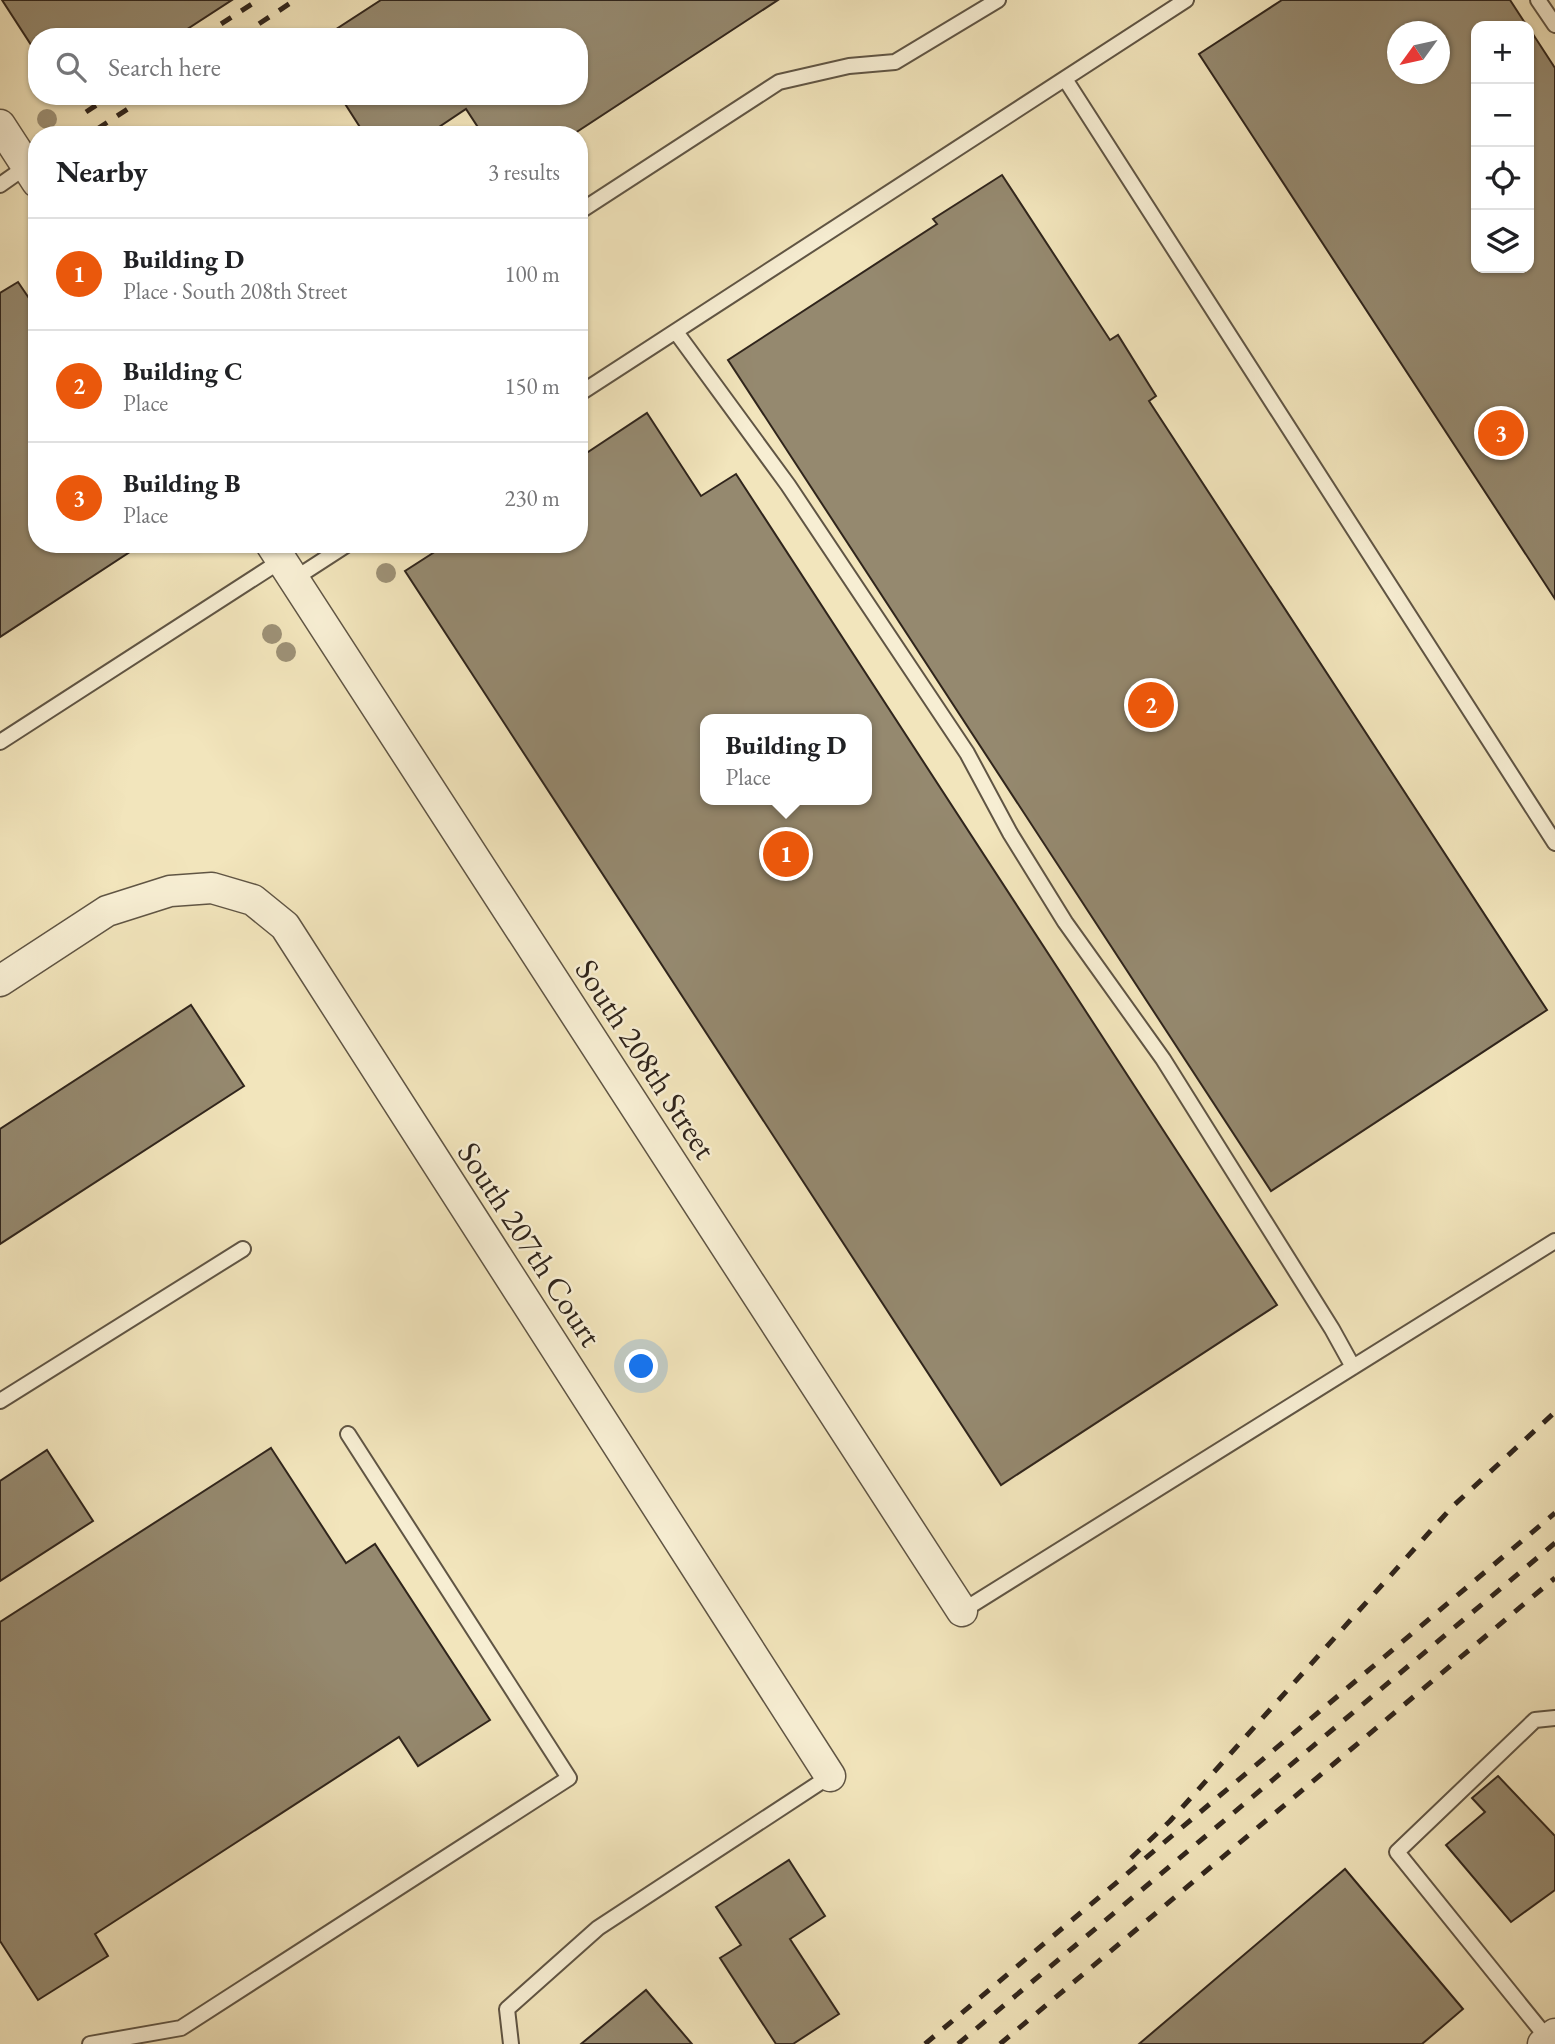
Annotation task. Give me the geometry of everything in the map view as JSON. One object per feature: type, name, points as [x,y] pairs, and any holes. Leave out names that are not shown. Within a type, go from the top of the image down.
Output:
[{"type":"street","points":[[0,125],[28,168]]},
{"type":"street","name":"South 208th Street","points":[[283,561],[962,1611]]},
{"type":"street","name":"South 207th Court","points":[[0,981],[107,911],[170,891],[212,888],[253,900],[285,926],[830,1776]]},
{"type":"lane","points":[[588,206],[779,82],[849,66],[895,62],[998,0]]},
{"type":"lane","points":[[588,388],[1186,0]]},
{"type":"lane","points":[[1538,0],[1555,25]]},
{"type":"lane","points":[[1065,79],[1555,843]]},
{"type":"lane","points":[[0,185],[28,175]]},
{"type":"lane","points":[[676,332],[788,485],[967,753],[1010,833],[1065,922],[1163,1059],[1353,1367]]},
{"type":"lane","points":[[0,742],[283,561],[314,553]]},
{"type":"lane","points":[[962,1611],[1555,1241]]},
{"type":"lane","points":[[0,1401],[243,1250]]},
{"type":"lane","points":[[90,2044],[181,2028],[569,1778],[348,1434]]},
{"type":"lane","points":[[1549,2039],[1397,1852],[1535,1720],[1555,1718]]},
{"type":"lane","points":[[511,2044],[507,2009],[598,1928],[830,1776]]},
{"type":"building","points":[[2,0],[232,0],[189,28],[28,28],[28,40]]},
{"type":"building","points":[[381,0],[778,0],[586,126],[477,126],[466,109],[440,126],[359,126],[346,105],[588,105],[588,28],[338,28]]},
{"type":"building","points":[[1282,0],[1510,0],[1524,21],[1471,21],[1471,273],[1534,273],[1534,36],[1555,68],[1555,599],[1199,54]]},
{"type":"building","points":[[1002,175],[1110,340],[1118,335],[1156,396],[1149,401],[1547,1010],[1271,1191],[728,360],[937,224],[933,219]]},
{"type":"building","points":[[18,282],[28,297],[28,553],[128,553],[0,637],[0,293]]},
{"type":"building","points":[[647,413],[701,496],[736,474],[1277,1305],[1001,1485],[405,571],[433,553],[588,553],[588,452]]},
{"type":"building","points":[[191,1005],[244,1086],[0,1244],[0,1129]]},
{"type":"building","points":[[271,1448],[346,1563],[375,1544],[490,1720],[418,1766],[399,1737],[95,1934],[108,1956],[38,2000],[0,1941],[0,1622]]},
{"type":"building","points":[[47,1450],[93,1521],[0,1581],[0,1481]]},
{"type":"building","points":[[1498,1776],[1555,1836],[1555,1890],[1511,1922],[1446,1845],[1485,1812],[1472,1798]]},
{"type":"building","points":[[789,1860],[825,1916],[790,1939],[839,2014],[793,2044],[776,2044],[720,1958],[741,1945],[716,1907]]},
{"type":"building","points":[[1345,1869],[1463,2009],[1422,2044],[1139,2044]]},
{"type":"building","points":[[646,1990],[692,2044],[581,2044]]},
{"type":"railway","points":[[215,28],[258,0]]},
{"type":"railway","points":[[253,28],[295,0]]},
{"type":"railway","points":[[86,112],[96,105]]},
{"type":"railway","points":[[102,126],[134,105]]},
{"type":"railway","points":[[1131,1858],[1170,1821],[1452,1507],[1555,1412]]},
{"type":"railway","points":[[925,2044],[1555,1513]]},
{"type":"railway","points":[[958,2044],[1555,1543]]},
{"type":"railway","points":[[1000,2044],[1555,1578]]},
{"type":"place","name":"Building B","points":[[1501,433]]},
{"type":"place","name":"Building C","points":[[1151,705]]},
{"type":"place","name":"Building D","points":[[786,854]]}]
